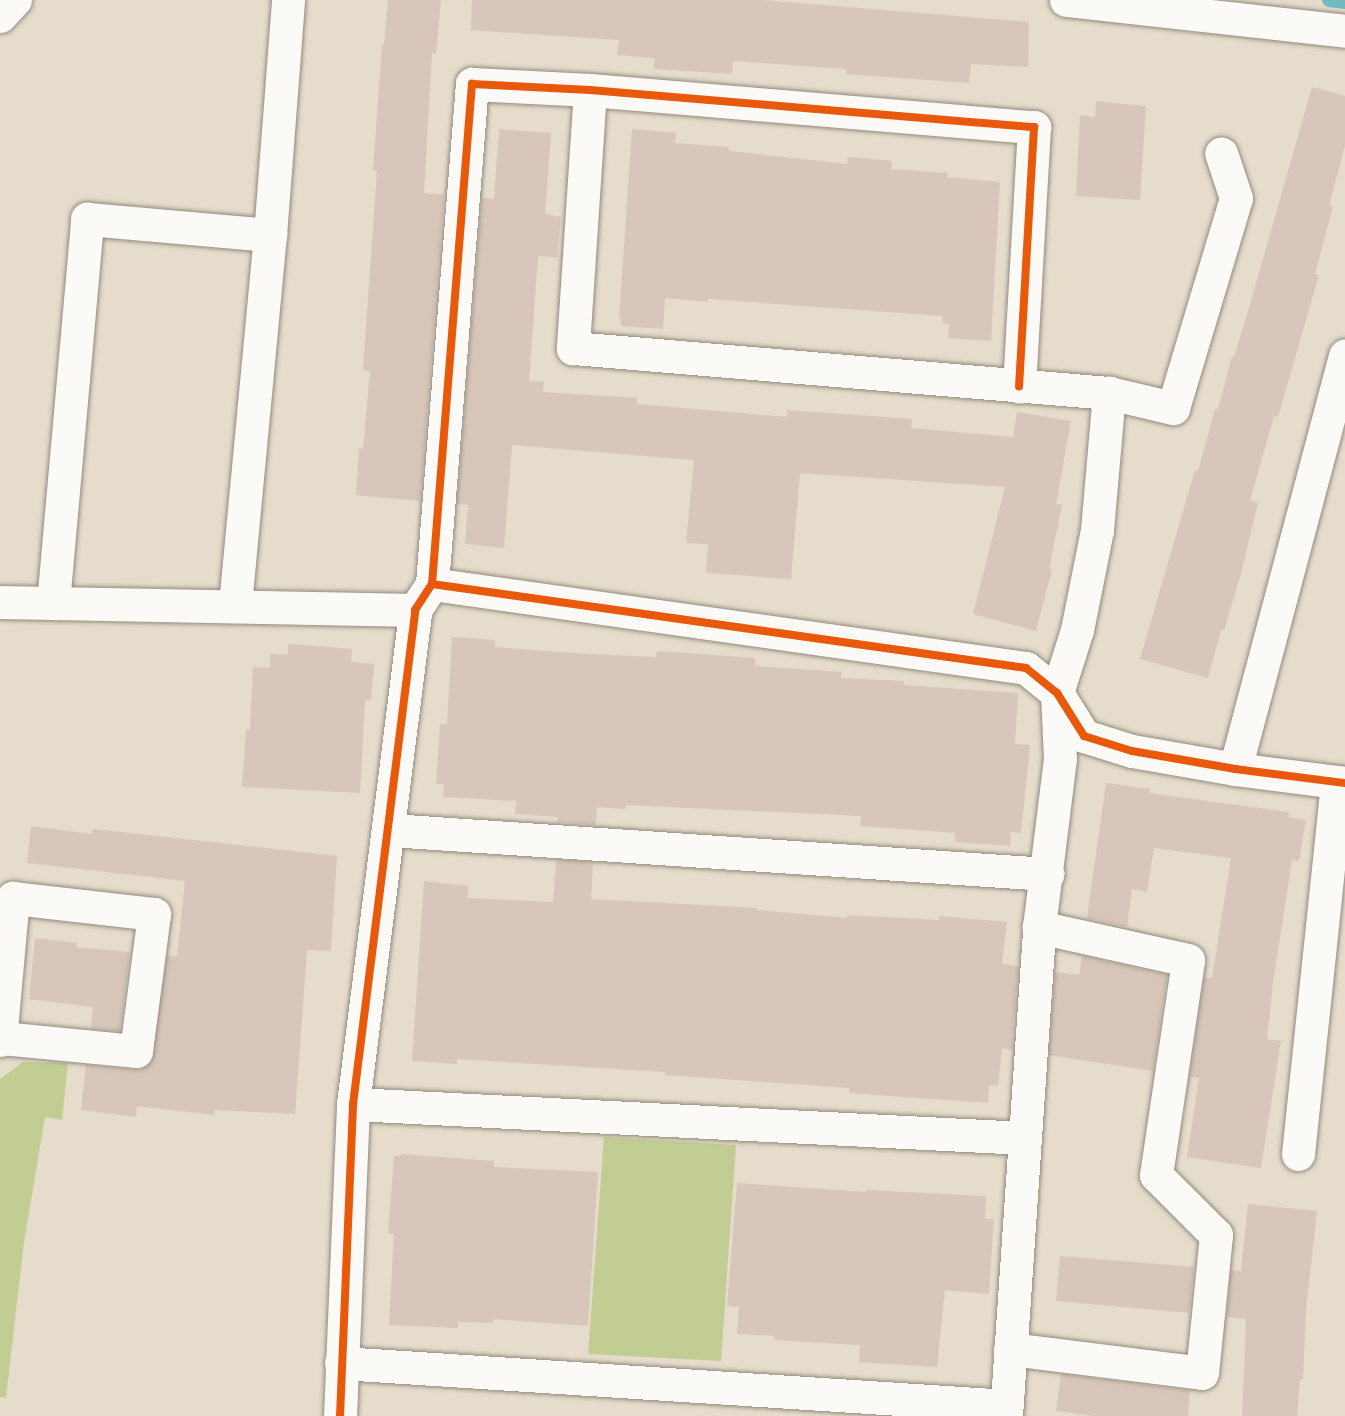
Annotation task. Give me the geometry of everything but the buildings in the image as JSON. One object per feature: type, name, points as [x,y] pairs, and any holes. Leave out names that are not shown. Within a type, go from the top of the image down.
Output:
[{"type":"street","points":[[0,16],[15,0]]},
{"type":"street","points":[[235,604],[270,235],[288,0]]},
{"type":"street","points":[[1066,0],[1345,32]]},
{"type":"street","points":[[340,1416],[353,1104],[424,597],[472,84],[590,90],[1034,127],[1019,387]]},
{"type":"street","points":[[590,90],[573,348],[1108,393],[1173,408],[1236,198],[1221,153]]},
{"type":"street","points":[[53,603],[87,219],[270,235]]},
{"type":"street","points":[[1235,769],[1345,355]]},
{"type":"street","points":[[341,1363],[1006,1411],[1039,927],[1048,874],[1060,759],[1057,693],[1077,630],[1097,530],[1108,393]]},
{"type":"street","points":[[0,602],[235,604],[424,597],[1026,668],[1057,693],[1084,736],[1132,751],[1235,769],[1341,782],[1298,1154]]},
{"type":"street","points":[[390,830],[1048,874]]},
{"type":"street","points":[[13,898],[154,914],[136,1051],[1,1039],[13,898]]},
{"type":"street","points":[[1011,1349],[1202,1374],[1216,1235],[1156,1175],[1188,960],[1039,927]]},
{"type":"street","points":[[353,1104],[1025,1138]]},
{"type":"green space","points":[[23,1062],[68,1063],[62,1120],[45,1117],[24,1242],[6,1398],[0,1397],[0,1079]]},
{"type":"green space","points":[[604,1137],[736,1145],[721,1361],[588,1354]]},
{"type":"waterway","points":[[1329,0],[1345,2]]},
{"type":"cycle path","points":[[432,584],[472,84],[590,90],[1034,127],[1019,387]]},
{"type":"cycle path","points":[[340,1416],[353,1104],[415,610],[432,584],[1026,668],[1057,693],[1084,736],[1132,751],[1235,769],[1345,783]]}]
